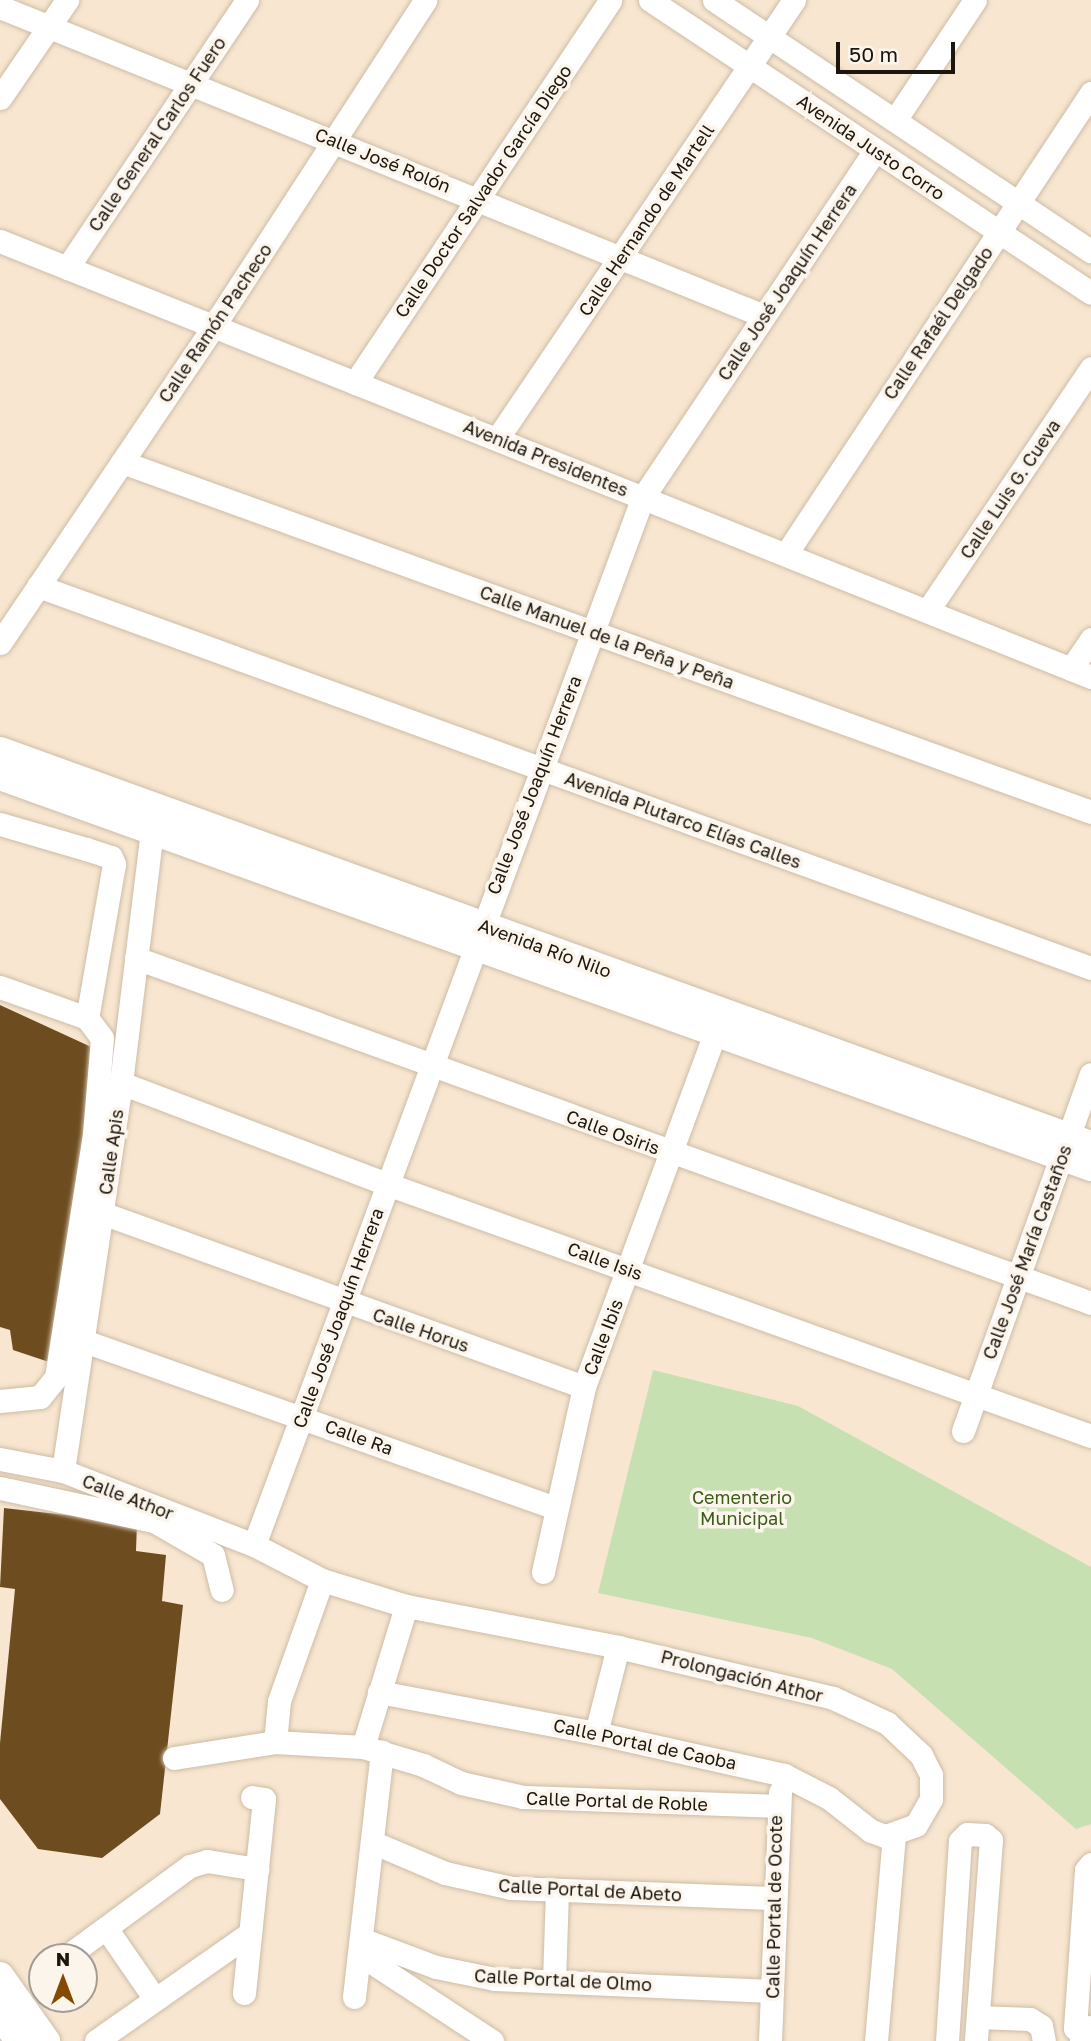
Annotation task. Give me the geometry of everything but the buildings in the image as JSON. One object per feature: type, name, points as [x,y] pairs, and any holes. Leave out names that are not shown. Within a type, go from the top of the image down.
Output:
[{"type":"main road","name":"Avenida Río Nilo","points":[[0,751],[477,934],[716,1031],[1073,1146]]},
{"type":"main road","name":"Avenida Río Nilo","points":[[0,776],[152,832],[477,934],[1073,1146],[1091,1167]]},
{"type":"main road","points":[[0,1976],[46,2041]]},
{"type":"main road","points":[[1,2015],[19,2041]]},
{"type":"street","points":[[0,99],[67,0]]},
{"type":"street","name":"Calle General Carlos Fuero","points":[[67,268],[247,0]]},
{"type":"street","name":"Calle Ramón Pacheco","points":[[0,643],[213,327],[425,0]]},
{"type":"street","name":"Calle Doctor Salvador García Diego","points":[[355,383],[610,0]]},
{"type":"street","name":"Avenida Justo Corro","points":[[650,0],[1091,293]]},
{"type":"street","name":"Avenida Justo Corro","points":[[714,0],[1091,251]]},
{"type":"street","name":"Calle Hernando de Martell","points":[[497,439],[794,0]]},
{"type":"street","points":[[895,120],[975,0]]},
{"type":"street","name":"Calle José Rolón","points":[[0,7],[335,140],[764,316]]},
{"type":"street","name":"Calle Rafaél Delgado","points":[[786,554],[1091,93]]},
{"type":"street","name":"Calle José Joaquín Herrera","points":[[254,1545],[345,1303],[477,934],[643,497],[875,150]]},
{"type":"street","name":"Avenida Presidentes","points":[[0,240],[1081,673]]},
{"type":"street","name":"Calle Luis G. Cueva","points":[[928,610],[1091,368]]},
{"type":"street","name":"Calle Manuel de la Peña y Peña","points":[[122,461],[1091,812]]},
{"type":"street","name":"Avenida Plutarco Elías Calles","points":[[38,586],[1091,968]]},
{"type":"street","points":[[1081,673],[1091,639]]},
{"type":"street","points":[[0,824],[113,859],[87,1018]]},
{"type":"street","name":"Calle Apis","points":[[63,1471],[121,1083],[152,832]]},
{"type":"street","name":"Calle Osiris","points":[[135,958],[1091,1303]]},
{"type":"street","points":[[0,987],[87,1018],[102,1038],[94,1133],[56,1377],[40,1397],[0,1401]]},
{"type":"street","name":"Calle Ibis","points":[[542,1572],[554,1507],[584,1387],[716,1031]]},
{"type":"street","name":"Calle José María Castaños","points":[[963,1431],[1018,1276],[1073,1146],[1091,1074]]},
{"type":"street","name":"Calle Isis","points":[[121,1083],[387,1184],[1091,1436]]},
{"type":"street","name":"Calle Horus","points":[[102,1213],[345,1303],[584,1387]]},
{"type":"street","name":"Calle Ra","points":[[84,1341],[554,1507]]},
{"type":"street","name":"Calle Athor","points":[[0,1458],[63,1471],[254,1545]]},
{"type":"street","points":[[0,1488],[154,1521],[213,1555],[222,1590]]},
{"type":"street","name":"Prolongación Athor","points":[[254,1545],[322,1580],[406,1606],[618,1647],[810,1691],[887,1723],[926,1761],[932,1784],[923,1816],[916,1825],[894,1836]]},
{"type":"street","points":[[275,1742],[279,1701],[322,1580]]},
{"type":"street","points":[[354,1997],[372,1842],[373,1750],[379,1692],[406,1606]]},
{"type":"street","points":[[596,1732],[618,1647]]},
{"type":"street","name":"Calle Portal de Caoba","points":[[379,1692],[596,1732],[784,1775],[830,1798],[871,1831],[894,1836]]},
{"type":"street","name":"Calle Portal de Roble","points":[[174,1758],[275,1742],[373,1750],[461,1783],[523,1797],[776,1806]]},
{"type":"street","name":"Calle Portal de Ocote","points":[[770,2041],[776,1806],[784,1775]]},
{"type":"street","points":[[244,1993],[264,1798],[252,1797]]},
{"type":"street","points":[[947,2041],[960,1841],[965,1835],[976,1834],[991,1840],[976,2041]]},
{"type":"street","points":[[876,2041],[894,1836]]},
{"type":"street","name":"Calle Portal de Abeto","points":[[372,1842],[475,1881],[557,1891],[773,1898]]},
{"type":"street","points":[[85,1943],[190,1866],[207,1861],[257,1869]]},
{"type":"street","points":[[1088,2035],[1074,2028],[1086,1870],[1091,1864]]},
{"type":"street","points":[[554,1980],[557,1891]]},
{"type":"street","points":[[954,1927],[984,1927]]},
{"type":"street","points":[[106,1928],[156,1999]]},
{"type":"street","points":[[96,2041],[250,1933]]},
{"type":"street","points":[[360,1946],[492,2041]]},
{"type":"street","name":"Calle Portal de Olmo","points":[[360,1946],[453,1972],[772,1991]]},
{"type":"street","points":[[978,2017],[1035,2021],[1044,2041]]},
{"type":"green space","name":"Cementerio Municipal","points":[[653,1370],[798,1406],[1091,1567],[1091,1824],[1076,1829],[892,1669],[812,1638],[598,1593]]}]
